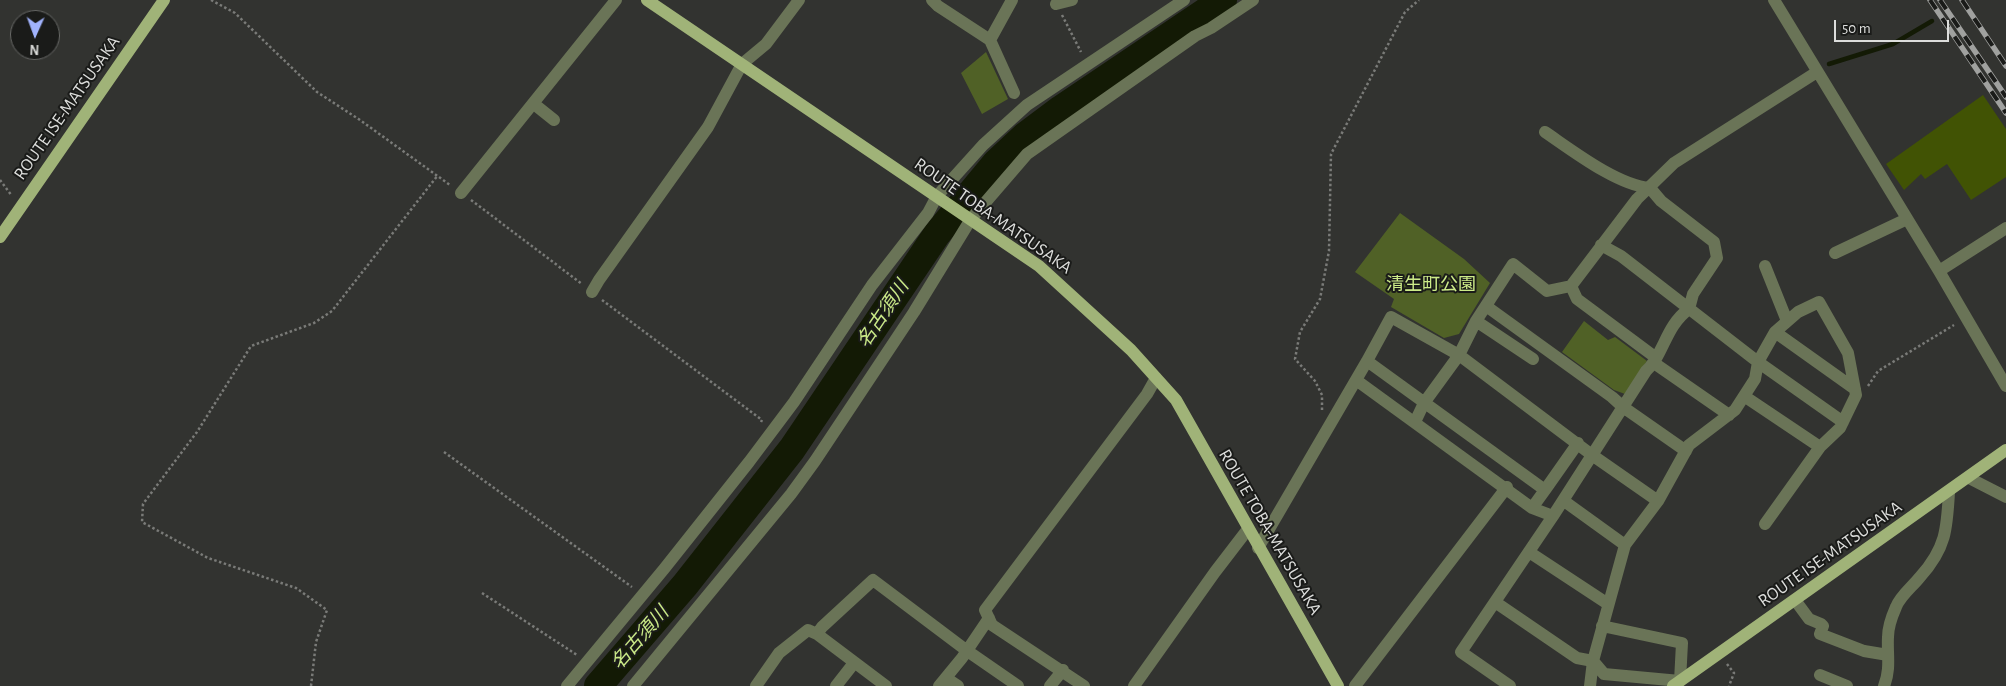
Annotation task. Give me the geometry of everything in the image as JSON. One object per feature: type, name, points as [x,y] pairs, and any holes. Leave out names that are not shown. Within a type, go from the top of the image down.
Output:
[{"type":"main road","name":"ROUTE ISE-MATSUSAKA","points":[[0,237],[164,0]]},
{"type":"main road","name":"ROUTE TOBA-MATSUSAKA","points":[[647,0],[1040,266],[1098,317],[1176,400],[1258,548],[1338,686]]},
{"type":"main road","name":"ROUTE ISE-MATSUSAKA","points":[[1677,684],[2006,450]]},
{"type":"street","points":[[462,193],[616,0]]},
{"type":"street","points":[[592,292],[708,127],[742,64],[766,44],[799,0]]},
{"type":"street","points":[[932,0],[938,6],[990,40],[1014,93]]},
{"type":"street","points":[[990,40],[1012,0]]},
{"type":"street","points":[[1056,4],[1072,0]]},
{"type":"street","points":[[567,686],[664,569],[749,462],[794,402],[872,285],[928,213],[937,196],[982,145],[1027,105],[1184,0]]},
{"type":"street","points":[[633,686],[791,494],[914,312],[970,220],[1027,154],[1195,36],[1212,28],[1253,0]]},
{"type":"street","points":[[1774,0],[1816,72],[1939,271],[2006,386]]},
{"type":"street","points":[[1414,422],[1424,403],[1459,355],[1476,321],[1513,264],[1547,291],[1571,286],[1637,198],[1674,164],[1816,72]]},
{"type":"street","points":[[534,104],[554,120]]},
{"type":"street","points":[[1510,686],[1461,652],[1554,516],[1646,370],[1655,360],[1678,317],[1689,309],[1693,294],[1717,258],[1714,242],[1661,201],[1650,188],[1637,187],[1584,159],[1546,132]]},
{"type":"street","points":[[1835,253],[1907,219]]},
{"type":"street","points":[[1939,271],[2006,228]]},
{"type":"street","points":[[1601,245],[1621,256],[1758,362],[1843,422]]},
{"type":"street","points":[[1765,266],[1787,321]]},
{"type":"street","points":[[1571,286],[1577,298],[1655,360],[1729,415]]},
{"type":"street","points":[[1590,686],[1593,660],[1625,545],[1658,501],[1689,446],[1735,410],[1755,379],[1758,362],[1775,332],[1798,312],[1819,302],[1848,354],[1855,392],[1840,428],[1820,447],[1765,524]]},
{"type":"street","points":[[1486,306],[1686,451]]},
{"type":"street","points":[[1258,548],[1391,317],[1459,355],[1592,455],[1658,501]]},
{"type":"street","points":[[1476,321],[1532,359]]},
{"type":"street","points":[[1775,332],[1855,392]]},
{"type":"street","points":[[1367,361],[1545,490]]},
{"type":"street","points":[[1084,686],[992,625],[985,610],[1147,394],[1156,378]]},
{"type":"street","points":[[1356,380],[1507,487],[1532,508],[1554,516]]},
{"type":"street","points":[[1744,396],[1820,447]]},
{"type":"street","points":[[1532,508],[1578,443]]},
{"type":"street","points":[[1969,478],[2006,498]]},
{"type":"street","points":[[1355,686],[1507,487]]},
{"type":"street","points":[[1884,686],[1888,675],[1888,635],[1896,604],[1928,569],[1942,545],[1947,526],[1948,492]]},
{"type":"street","points":[[1564,500],[1625,545]]},
{"type":"street","points":[[1134,686],[1248,529]]},
{"type":"street","points":[[1529,552],[1608,604]]},
{"type":"street","points":[[817,634],[822,626],[873,580],[966,650],[1018,686]]},
{"type":"street","points":[[1794,600],[1809,619],[1823,626],[1820,634],[1864,651],[1888,655]]},
{"type":"street","points":[[1495,602],[1577,658],[1593,660],[1604,674],[1677,684],[1682,643],[1602,626]]},
{"type":"street","points":[[958,686],[942,682],[988,618]]},
{"type":"street","points":[[756,686],[780,654],[808,630],[817,634],[886,686]]},
{"type":"street","points":[[836,686],[854,663]]},
{"type":"street","points":[[1050,686],[1062,670]]},
{"type":"street","points":[[1820,675],[1846,686]]},
{"type":"path","points":[[211,0],[235,13],[317,92],[360,120],[462,193],[762,420],[759,428]]},
{"type":"path","points":[[1334,419],[1322,410],[1322,394],[1315,381],[1295,359],[1300,332],[1320,299],[1329,251],[1331,154],[1405,12],[1419,0]]},
{"type":"path","points":[[1056,4],[1088,65]]},
{"type":"path","points":[[312,686],[316,642],[327,610],[296,588],[208,558],[142,522],[143,504],[197,432],[251,346],[314,323],[332,311],[438,176]]},
{"type":"path","points":[[0,180],[20,208]]},
{"type":"path","points":[[1855,392],[1864,392],[1878,371],[1966,317]]},
{"type":"path","points":[[444,452],[632,586],[628,594]]},
{"type":"path","points":[[482,593],[577,655],[574,663]]},
{"type":"path","points":[[1719,653],[1734,673],[1729,686]]},
{"type":"green space","points":[[986,52],[1008,99],[982,114],[961,73]]},
{"type":"green space","name":"清生町公園","points":[[1400,213],[1464,259],[1490,283],[1459,334],[1444,338],[1391,307],[1394,299],[1355,272]]},
{"type":"green space","points":[[1584,321],[1608,340],[1615,337],[1647,361],[1625,394],[1614,390],[1562,352]]},
{"type":"building","points":[[1983,95],[2006,129],[2006,177],[1971,200],[1947,164],[1925,179],[1921,174],[1904,190],[1886,164]]},
{"type":"waterway","name":"名古須川","points":[[598,686],[685,585],[792,449],[937,234],[996,163],[1025,136],[1061,109],[1223,0]]},
{"type":"waterway","points":[[1829,64],[1893,44],[1932,21]]},
{"type":"railway","points":[[1930,0],[2006,113]]},
{"type":"railway","points":[[1940,0],[2006,97]]},
{"type":"railway","points":[[1962,0],[2006,66]]}]
